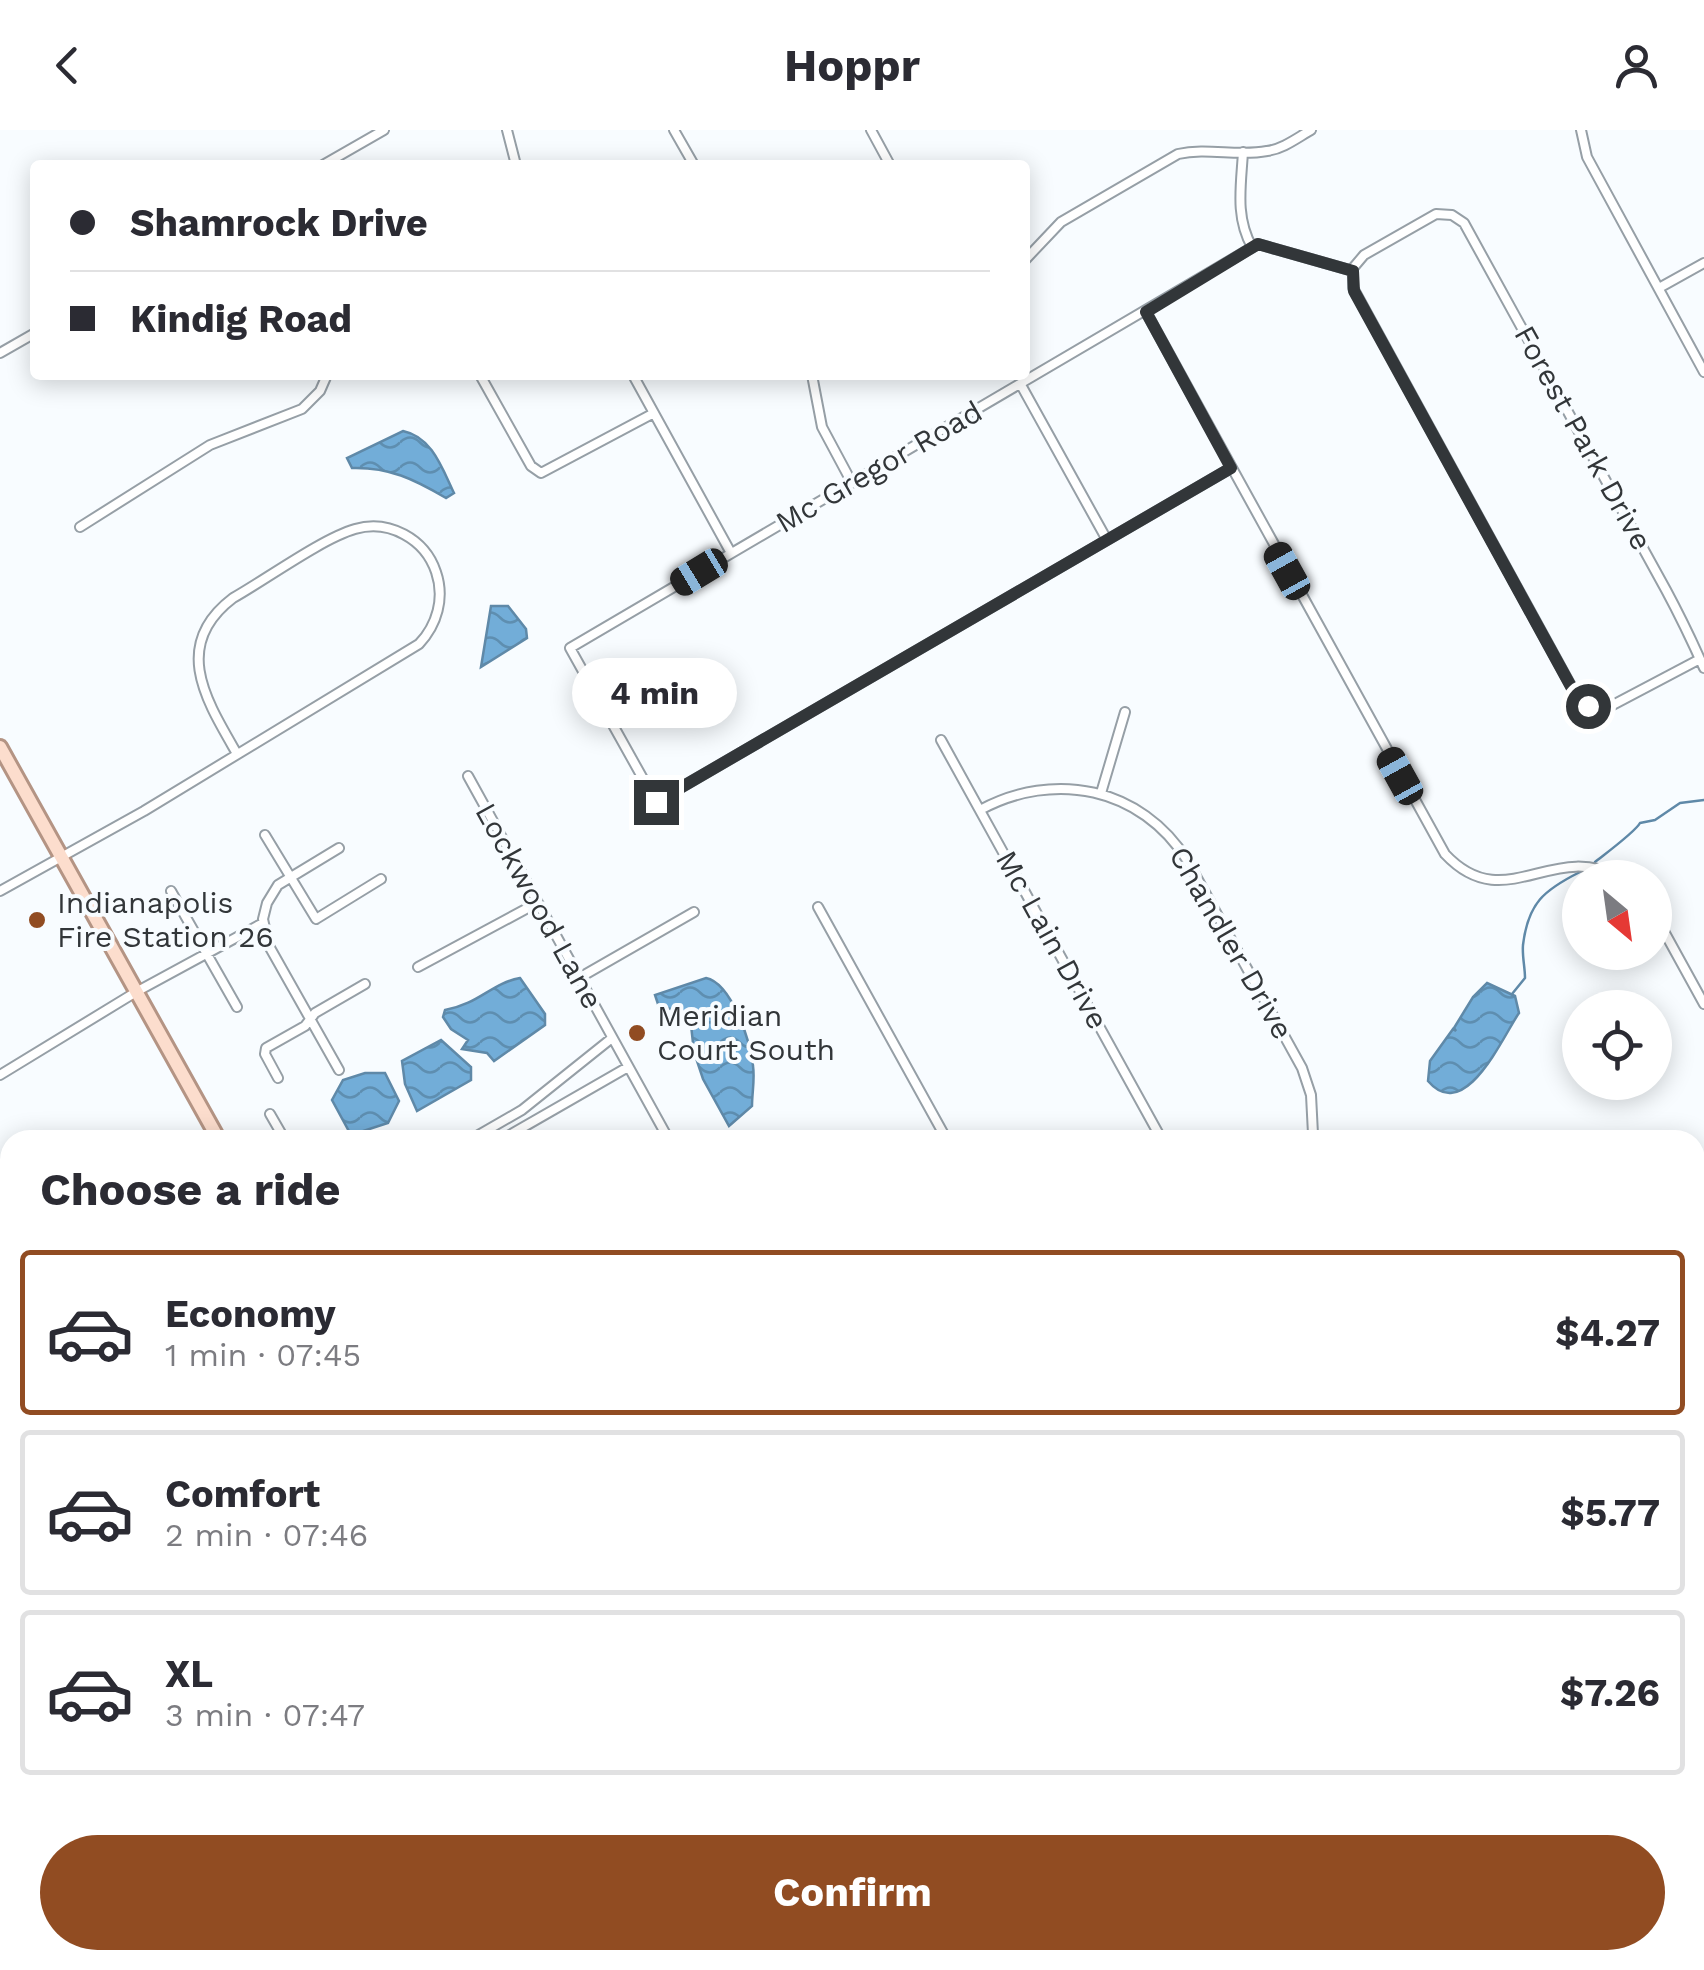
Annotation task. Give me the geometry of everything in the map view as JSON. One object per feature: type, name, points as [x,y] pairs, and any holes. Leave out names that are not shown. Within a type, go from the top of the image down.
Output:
[{"type":"main road","points":[[0,747],[212,1130]]},
{"type":"street","points":[[333,160],[384,130]]},
{"type":"street","points":[[507,130],[515,160]]},
{"type":"street","points":[[674,130],[691,160]]},
{"type":"street","points":[[871,130],[887,160]]},
{"type":"street","points":[[1030,255],[1061,222],[1178,154],[1198,150],[1266,152],[1310,130]]},
{"type":"street","points":[[1582,130],[1587,158],[1704,372]]},
{"type":"street","points":[[1243,152],[1240,212],[1252,247],[1258,244],[1353,271],[1354,291],[1576,696],[1592,707],[1608,707],[1702,663]]},
{"type":"street","name":"Forest Park Drive","points":[[1353,271],[1364,255],[1431,216],[1452,215],[1468,228],[1702,663]]},
{"type":"street","name":"Mc Gregor Road","points":[[1030,379],[1252,247]]},
{"type":"street","points":[[1658,288],[1704,264]]},
{"type":"street","points":[[1146,312],[1448,857],[1467,872],[1490,881],[1522,878],[1562,866]]},
{"type":"street","points":[[0,353],[30,336]]},
{"type":"street","points":[[80,527],[210,445],[302,409],[320,391],[325,380]]},
{"type":"street","points":[[483,380],[530,466],[541,473],[654,413]]},
{"type":"street","points":[[636,380],[731,553]]},
{"type":"street","points":[[813,380],[822,426],[852,483]]},
{"type":"street","name":"Mc Gregor Road","points":[[1029,380],[570,648],[656,802],[1107,540]]},
{"type":"street","points":[[1020,385],[1107,540],[1231,468]]},
{"type":"street","points":[[0,892],[62,859],[419,644],[438,613],[438,578],[423,549],[397,531],[370,526],[346,532],[227,603],[205,632],[198,667],[206,698],[236,752]]},
{"type":"street","points":[[1101,793],[1125,712]]},
{"type":"street","name":"Mc Lain Drive","points":[[941,740],[1156,1130]]},
{"type":"street","name":"Lockwood Lane","points":[[468,776],[663,1130]]},
{"type":"street","name":"Chandler Drive","points":[[980,810],[1022,792],[1050,788],[1101,793],[1147,816],[1168,834],[1187,860],[1302,1068],[1312,1098],[1313,1130]]},
{"type":"street","points":[[265,835],[316,918],[381,879]]},
{"type":"street","points":[[339,848],[290,876],[270,895],[263,923],[270,946],[339,1070]]},
{"type":"street","points":[[171,891],[237,1006]]},
{"type":"street","points":[[418,967],[537,904]]},
{"type":"street","points":[[818,907],[941,1130]]},
{"type":"street","points":[[579,978],[694,912]]},
{"type":"street","points":[[0,1075],[136,992],[263,923]]},
{"type":"street","points":[[1672,946],[1704,1004]]},
{"type":"street","points":[[278,1078],[264,1051],[365,984]]},
{"type":"street","points":[[487,1130],[522,1110],[612,1038]]},
{"type":"street","points":[[518,1130],[628,1067]]},
{"type":"street","points":[[270,1114],[279,1130]]},
{"type":"water","points":[[403,431],[429,447],[454,493],[446,498],[401,476],[352,468],[347,458]]},
{"type":"water","points":[[491,606],[508,606],[526,629],[527,638],[481,667]]},
{"type":"water","points":[[520,978],[545,1014],[545,1025],[494,1061],[487,1053],[462,1049],[468,1040],[451,1029],[443,1017],[445,1010]]},
{"type":"water","points":[[706,978],[724,990],[731,1001],[751,1055],[752,1106],[729,1126],[703,1079],[691,1025],[680,1013],[658,1004],[655,995]]},
{"type":"water","points":[[1487,983],[1515,996],[1519,1013],[1493,1056],[1469,1085],[1456,1092],[1442,1092],[1428,1081],[1430,1061],[1453,1029],[1456,1031],[1454,1028],[1473,997]]},
{"type":"water","points":[[441,1040],[471,1067],[471,1080],[417,1111],[405,1084],[402,1061]]},
{"type":"water","points":[[365,1073],[385,1073],[399,1101],[388,1123],[366,1130],[348,1130],[332,1100],[343,1080]]},
{"type":"waterway","points":[[1597,860],[1640,823],[1655,820],[1680,803],[1704,800]]},
{"type":"waterway","points":[[1512,994],[1525,978],[1523,945],[1529,918],[1547,892],[1562,882]]},
{"type":"place","name":"Indianapolis Fire Station 26","points":[[37,920]]},
{"type":"place","name":"Meridian Court South","points":[[637,1033]]},
{"type":"route","points":[[656,802],[1231,468],[1146,312],[1258,244],[1353,271],[1354,291],[1574,692],[1588,706]]}]
